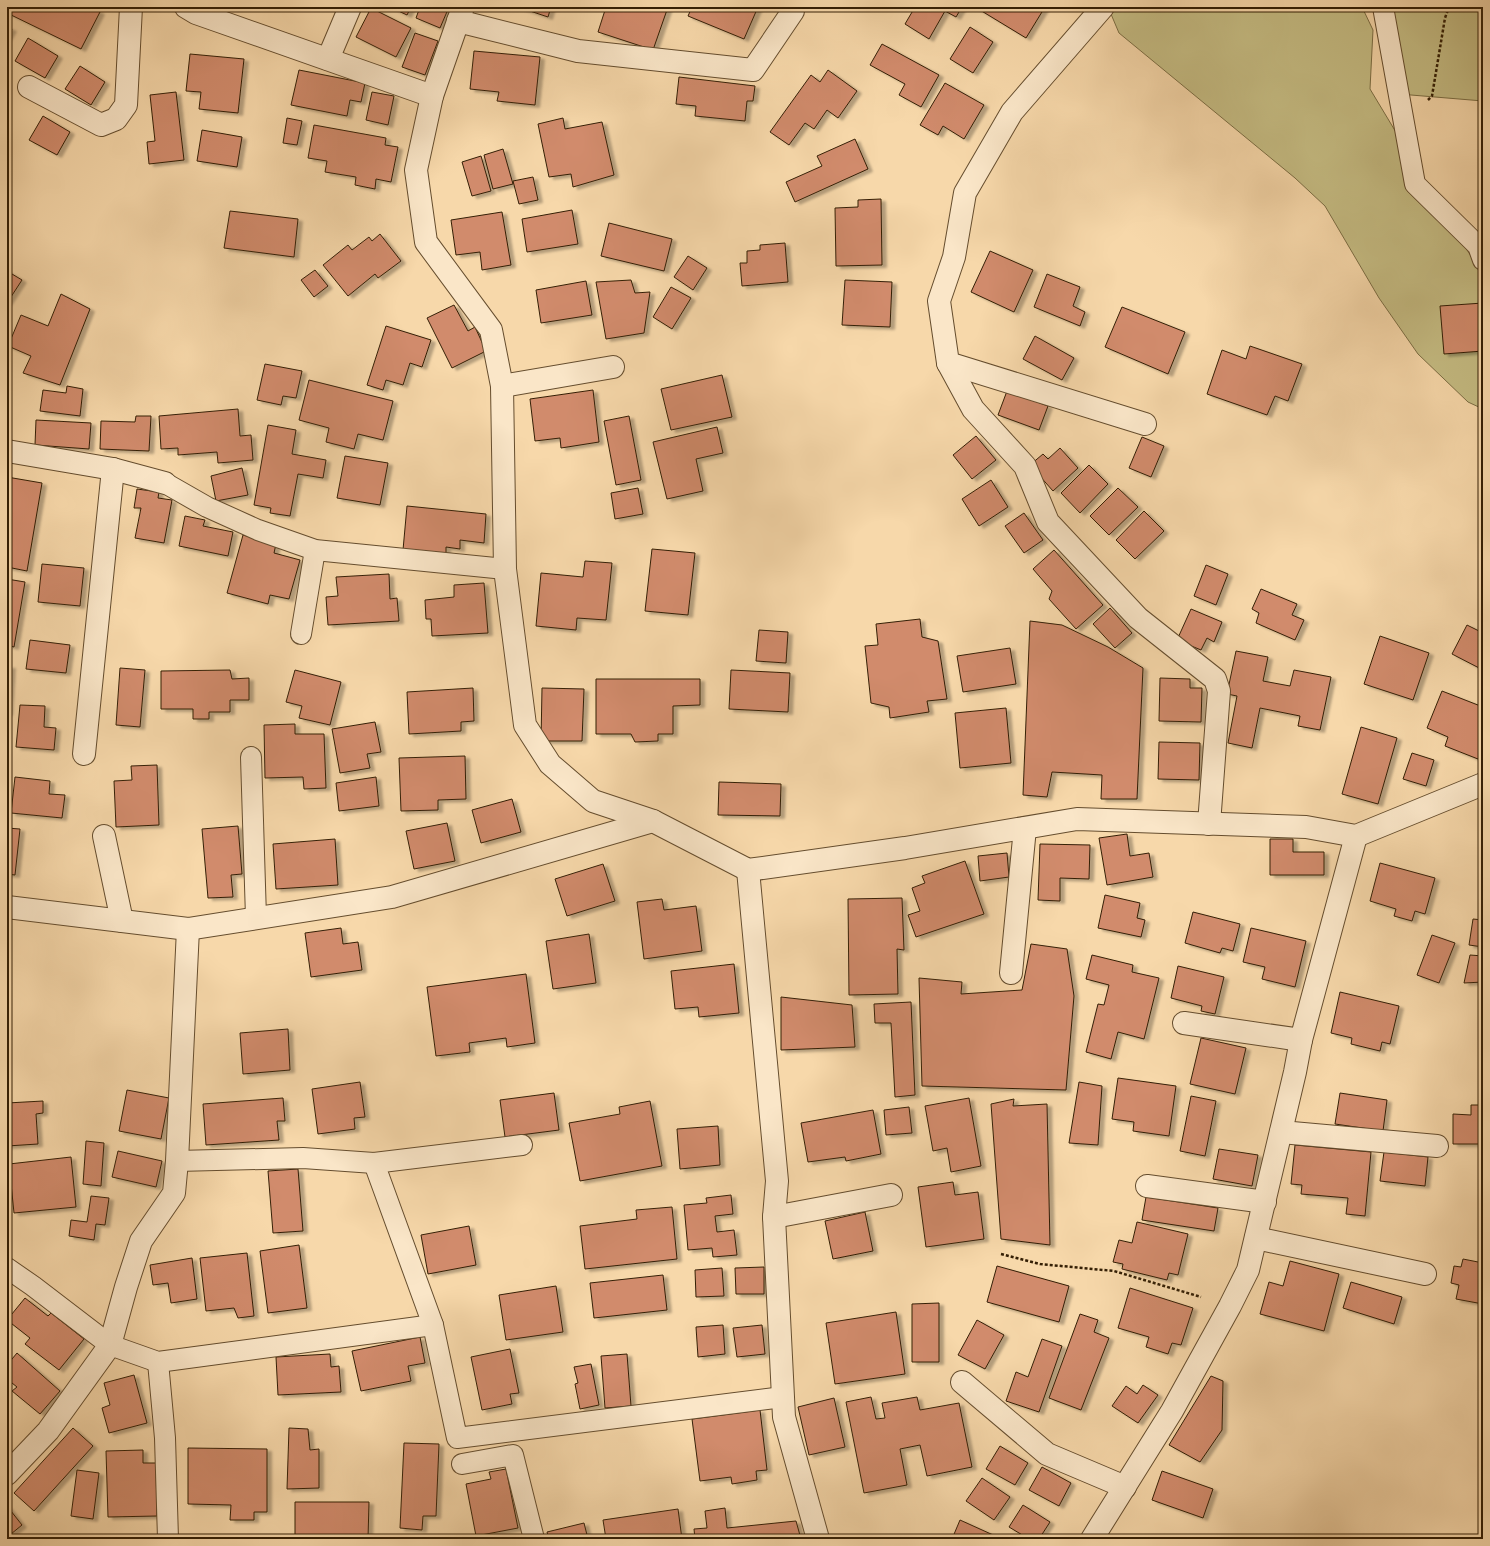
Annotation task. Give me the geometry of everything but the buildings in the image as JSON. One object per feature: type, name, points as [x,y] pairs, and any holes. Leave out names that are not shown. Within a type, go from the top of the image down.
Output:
[{"type":"street","points":[[29,87],[101,125],[116,118],[126,105],[131,7]]},
{"type":"street","points":[[186,7],[196,13],[432,96]]},
{"type":"street","points":[[328,59],[350,7]]},
{"type":"street","points":[[793,7],[793,11],[753,70],[578,51],[461,14],[432,96],[416,170],[426,242],[491,330],[502,386],[505,569],[525,725],[550,764],[593,801],[653,821],[748,870],[905,848],[1076,819],[1306,827],[1356,836],[1483,784]]},
{"type":"street","points":[[1103,7],[1012,112],[965,193],[954,257],[939,301],[948,363],[972,409],[1025,466],[1048,522],[1138,618],[1215,679],[1219,691],[1209,824]]},
{"type":"street","points":[[948,363],[1144,424]]},
{"type":"street","points":[[502,386],[613,367]]},
{"type":"street","points":[[7,451],[113,469],[165,483]]},
{"type":"street","points":[[84,754],[113,469]]},
{"type":"street","points":[[7,907],[188,929],[392,896],[653,821]]},
{"type":"street","points":[[1011,973],[1025,828]]},
{"type":"street","points":[[104,836],[122,921]]},
{"type":"street","points":[[1092,1539],[1172,1411],[1230,1306],[1248,1270],[1296,1072],[1301,1040],[1356,836]]},
{"type":"street","points":[[748,870],[777,1181],[774,1217],[784,1416],[818,1539]]},
{"type":"street","points":[[7,1474],[48,1431],[110,1345],[126,1287],[141,1241],[174,1193],[177,1161],[188,929]]},
{"type":"street","points":[[1184,1024],[1301,1040]]},
{"type":"street","points":[[1281,1132],[1437,1146]]},
{"type":"street","points":[[1146,1186],[1265,1202]]},
{"type":"street","points":[[774,1217],[891,1195]]},
{"type":"street","points":[[1256,1238],[1425,1274]]},
{"type":"street","points":[[962,1382],[1047,1454],[1124,1487]]},
{"type":"lane","points":[[1383,7],[1415,184],[1478,246],[1483,260]]},
{"type":"lane","points":[[165,483],[207,507],[258,530],[315,550],[505,569]]},
{"type":"lane","points":[[301,634],[315,550]]},
{"type":"lane","points":[[251,757],[256,917]]},
{"type":"lane","points":[[177,1161],[303,1158],[374,1163],[522,1145]]},
{"type":"lane","points":[[374,1163],[433,1325],[457,1438],[783,1397]]},
{"type":"lane","points":[[7,1268],[110,1345],[158,1362],[433,1325]]},
{"type":"lane","points":[[158,1362],[165,1438],[168,1539]]},
{"type":"lane","points":[[462,1464],[512,1455],[534,1539]]},
{"type":"path","points":[[1403,118],[1432,96],[1445,18],[1449,7]]},
{"type":"path","points":[[1001,1254],[1040,1264],[1114,1271],[1230,1306]]},
{"type":"shaded area","points":[[1108,7],[1362,7],[1373,30],[1370,89],[1465,247],[1483,274],[1483,409],[1468,402],[1418,354],[1379,298],[1325,206],[1295,178],[1119,33]]},
{"type":"shaded area","points":[[1382,7],[1483,7],[1483,101],[1399,94]]}]
